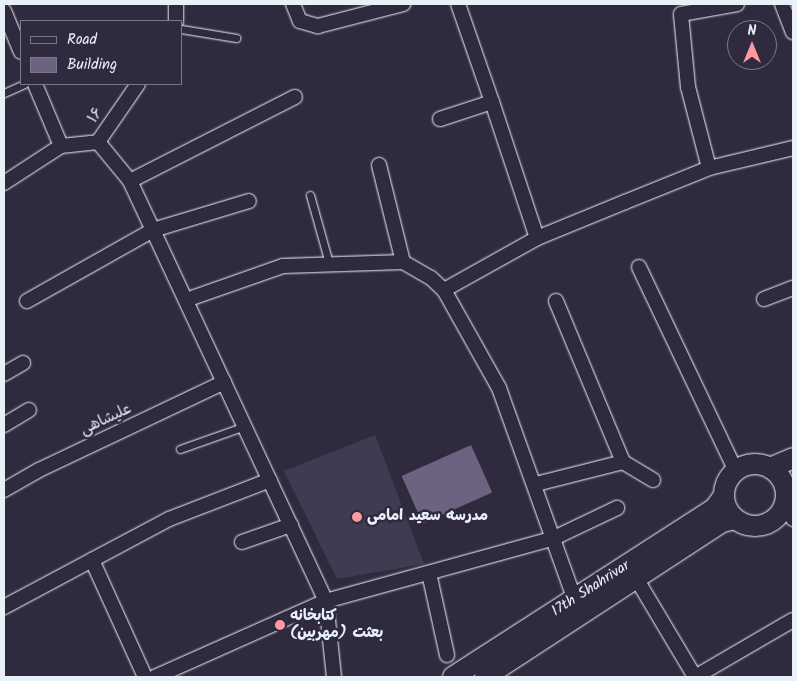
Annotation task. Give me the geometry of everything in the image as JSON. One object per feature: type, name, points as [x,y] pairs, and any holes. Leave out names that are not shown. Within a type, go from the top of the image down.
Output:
[{"type":"main road","points":[[770,468],[793,458]]},
{"type":"main road","points":[[751,464],[770,468],[779,475],[789,497],[777,517],[764,525],[754,526],[734,519],[728,511],[724,495],[727,482],[736,471],[751,464]]},
{"type":"main road","name":"17th Shahrivar","points":[[453,677],[575,600],[714,508],[724,495]]},
{"type":"main road","name":"17th Shahrivar","points":[[490,676],[722,522],[734,519]]},
{"type":"street","points":[[176,4],[176,20]]},
{"type":"street","points":[[293,4],[300,21],[318,26],[403,4]]},
{"type":"street","points":[[458,4],[537,238]]},
{"type":"street","points":[[709,168],[688,87],[682,14],[737,4]]},
{"type":"street","points":[[782,4],[793,32]]},
{"type":"street","points":[[4,11],[20,50]]},
{"type":"street","points":[[35,85],[61,146]]},
{"type":"street","name":"۱۶","points":[[98,142],[137,85]]},
{"type":"street","points":[[130,181],[295,97]]},
{"type":"street","points":[[440,119],[492,102]]},
{"type":"street","points":[[4,182],[61,146],[98,142],[130,181],[326,601],[334,677]]},
{"type":"street","points":[[444,290],[537,238],[709,168],[793,148]]},
{"type":"street","points":[[379,165],[403,262]]},
{"type":"street","points":[[27,301],[152,230],[249,201]]},
{"type":"street","points":[[186,300],[284,266],[403,262],[431,278],[444,290],[499,388],[536,484],[575,600]]},
{"type":"street","points":[[639,267],[736,471]]},
{"type":"street","points":[[764,299],[793,288]]},
{"type":"street","points":[[556,301],[623,462],[653,480]]},
{"type":"street","points":[[4,374],[23,363]]},
{"type":"street","name":"علیشاهی","points":[[4,490],[39,470],[224,382]]},
{"type":"street","points":[[4,425],[29,410]]},
{"type":"street","points":[[536,484],[623,462]]},
{"type":"street","points":[[5,604],[170,518],[270,480]]},
{"type":"street","points":[[155,677],[326,601],[554,538],[617,508]]},
{"type":"street","points":[[242,542],[291,525]]},
{"type":"street","points":[[92,560],[145,677]]},
{"type":"street","points":[[429,572],[448,655]]},
{"type":"street","points":[[636,578],[694,677],[793,620]]},
{"type":"lane","points":[[182,30],[236,38]]},
{"type":"lane","points":[[4,93],[22,85]]},
{"type":"lane","points":[[310,195],[329,263]]},
{"type":"lane","points":[[180,449],[245,426]]},
{"type":"shaded area","name":"مدرسه سعید امامی","points":[[375,435],[424,564],[337,579],[284,471]]},
{"type":"building","points":[[471,445],[492,493],[423,523],[402,476]]},
{"type":"place","name":"مدرسه سعید امامی","points":[[357,517]]},
{"type":"place","name":"کتابخانه بعثت (مهربین)","points":[[280,625]]}]
